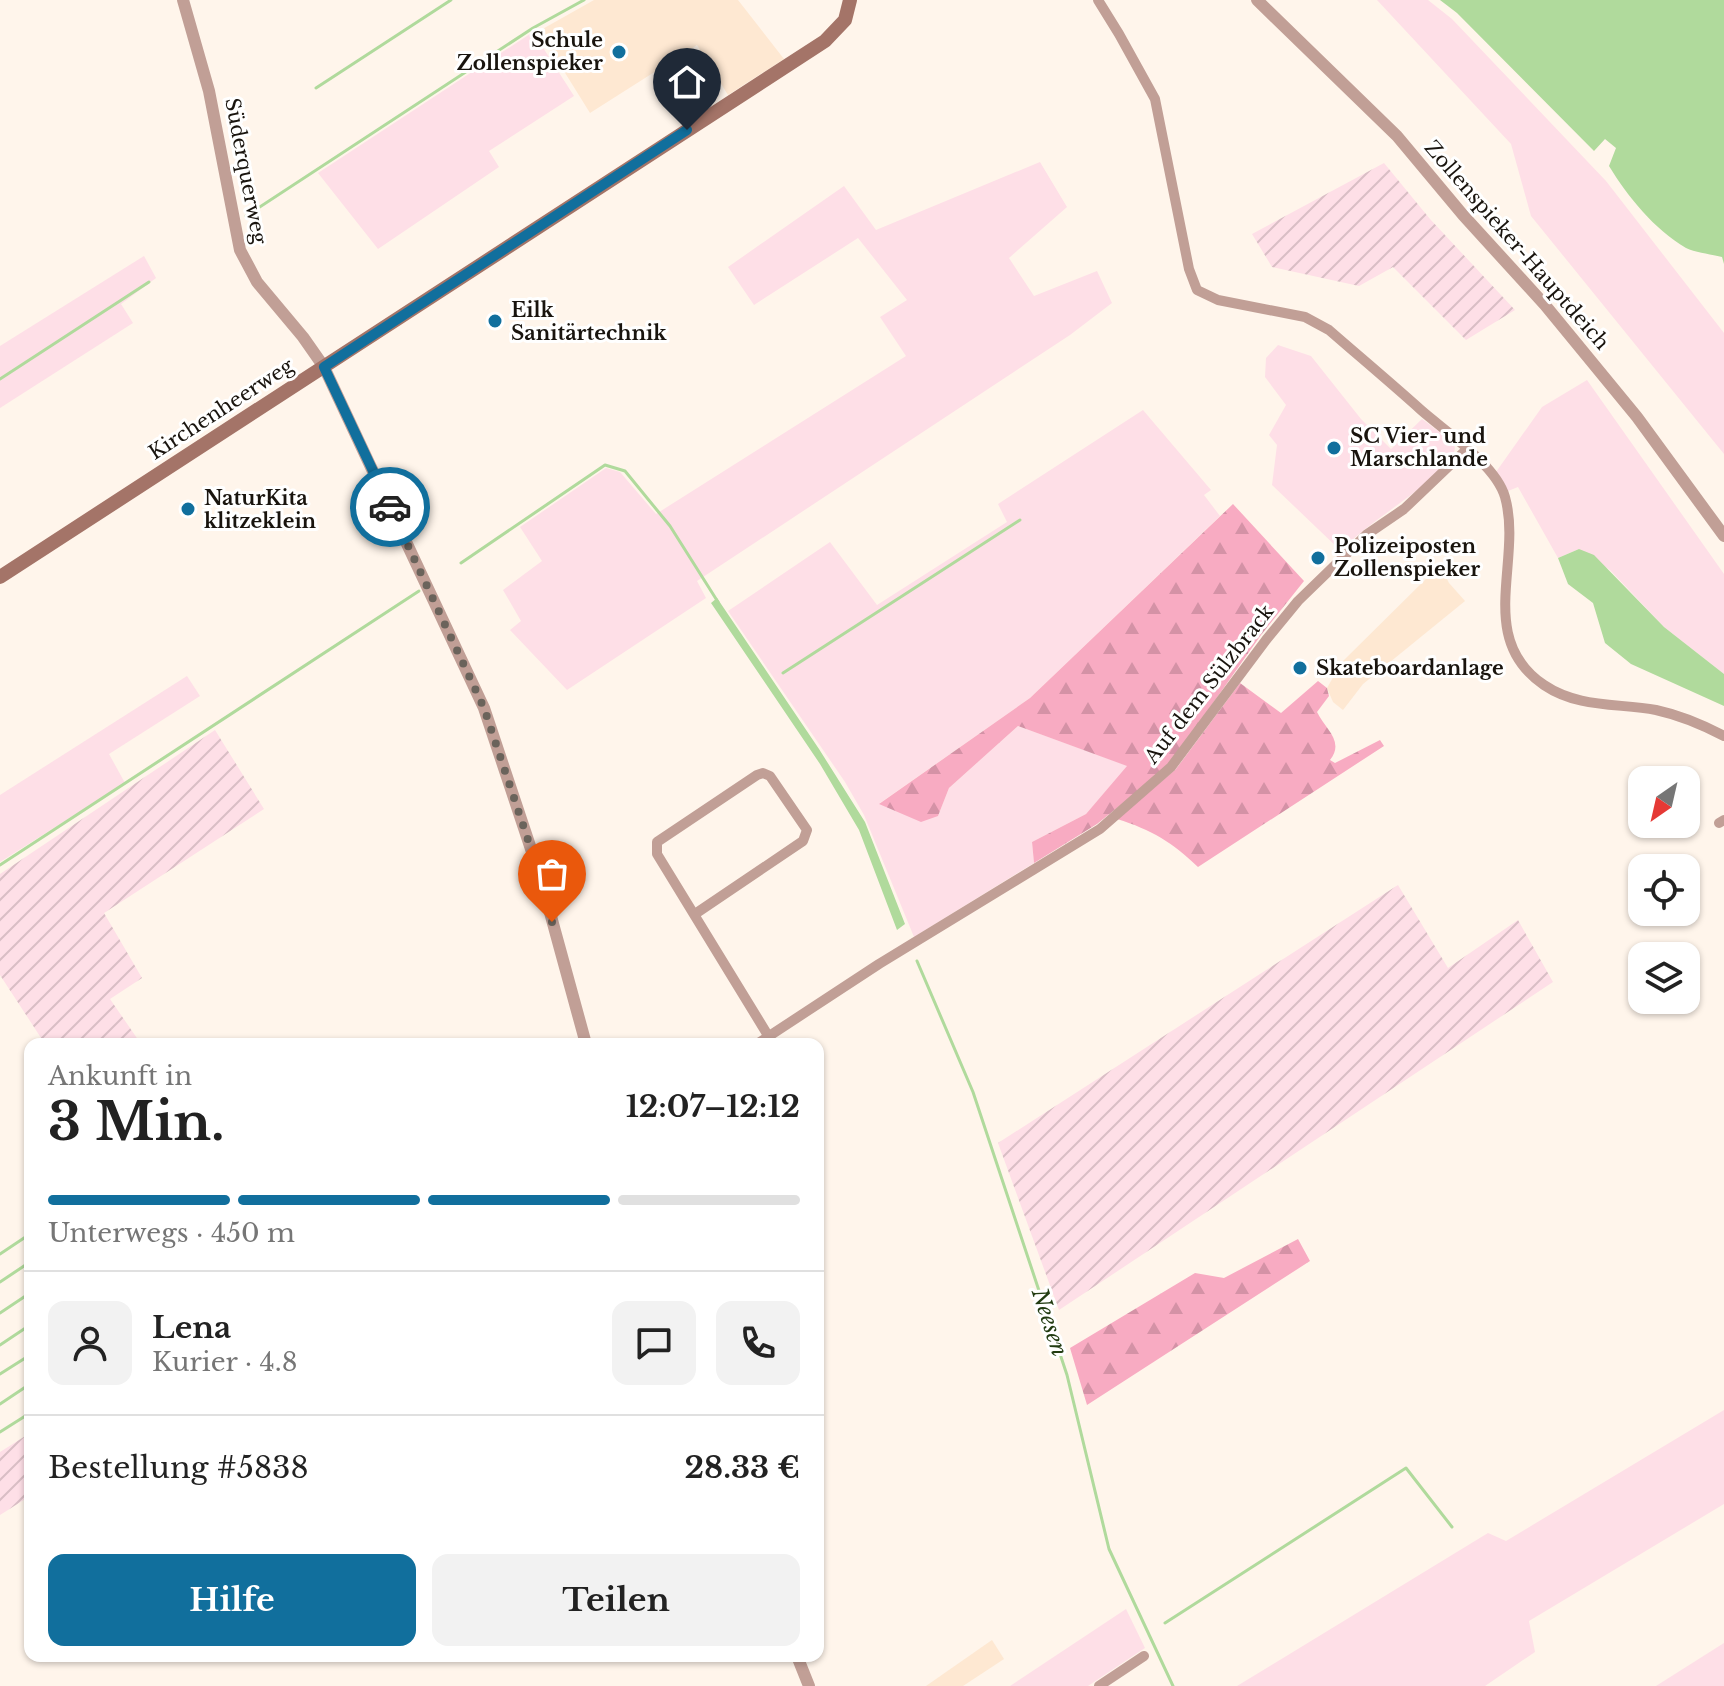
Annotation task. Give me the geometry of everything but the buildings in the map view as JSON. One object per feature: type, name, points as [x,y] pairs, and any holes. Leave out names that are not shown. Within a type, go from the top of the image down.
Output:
[{"type":"main road","name":"Kirchenheerweg","points":[[0,577],[825,41],[845,20],[850,0]]},
{"type":"street","name":"Süderquerweg","points":[[183,0],[209,91],[240,250],[257,282],[324,367],[484,708],[540,876],[584,1038]]},
{"type":"street","points":[[1098,0],[1155,99],[1189,269],[1197,290],[1218,300],[1305,317],[1329,330],[1491,473],[1505,496],[1510,520],[1504,601],[1509,638],[1523,668],[1544,685],[1568,698],[1601,705],[1656,710],[1703,724],[1724,736]]},
{"type":"street","name":"Zollenspieker-Hauptdeich","points":[[1257,0],[1397,136],[1545,305],[1637,417],[1724,536]]},
{"type":"street","name":"Auf dem Sülzbrack","points":[[769,1037],[879,964],[1100,829],[1171,767],[1298,601],[1366,535],[1404,509],[1467,449]]},
{"type":"street","points":[[695,914],[803,841],[807,830],[770,776],[763,773],[757,775],[657,842],[657,854],[769,1037]]},
{"type":"street","points":[[1099,1686],[1144,1656]]},
{"type":"street","points":[[799,1662],[809,1686]]},
{"type":"shaded area","name":"Schule Zollenspieker","points":[[594,0],[738,0],[784,59],[728,95],[697,45],[590,113],[539,31]]},
{"type":"shaded area","points":[[1377,0],[1428,0],[1452,19],[1606,181],[1724,333],[1724,454],[1531,216],[1511,144]]},
{"type":"shaded area","points":[[1440,0],[1724,0],[1724,264],[1722,257],[1686,248],[1653,222],[1633,201],[1609,166],[1616,148],[1605,139],[1594,151],[1457,13]]},
{"type":"shaded area","points":[[533,32],[574,96],[489,151],[499,167],[378,249],[318,173]]},
{"type":"shaded area","points":[[1040,162],[1067,207],[1009,258],[1034,296],[1097,271],[1112,303],[1070,335],[697,581],[706,598],[567,690],[510,630],[521,621],[503,590],[542,561],[520,527],[606,468],[620,472],[656,514],[906,356],[880,317],[907,300],[858,238],[754,305],[728,267],[844,186],[876,230]]},
{"type":"shaded area","points":[[1384,163],[1430,219],[1515,310],[1466,340],[1393,267],[1359,286],[1272,267],[1252,234]]},
{"type":"shaded area","points":[[144,256],[156,278],[121,304],[133,323],[0,408],[0,346]]},
{"type":"shaded area","name":"SC Vier- und Marschlande","points":[[1278,345],[1311,356],[1361,419],[1391,449],[1422,419],[1453,442],[1455,447],[1453,454],[1432,478],[1341,551],[1272,485],[1277,445],[1269,435],[1286,405],[1265,377],[1266,358]]},
{"type":"shaded area","points":[[1587,380],[1724,574],[1724,674],[1664,627],[1610,570],[1579,549],[1558,558],[1518,487],[1508,491],[1496,472],[1542,407]]},
{"type":"shaded area","points":[[1143,410],[1211,490],[1204,495],[1220,516],[1030,698],[880,803],[938,816],[949,788],[1018,726],[1128,766],[1086,814],[1032,842],[1034,863],[914,937],[864,815],[845,782],[728,611],[830,542],[877,605],[1007,522],[998,504]]},
{"type":"shaded area","points":[[1579,549],[1594,555],[1664,627],[1724,674],[1724,706],[1631,664],[1605,643],[1593,603],[1568,584],[1558,558]]},
{"type":"shaded area","points":[[1442,569],[1449,583],[1465,601],[1363,684],[1343,710],[1333,702],[1327,688],[1342,662],[1431,574]]},
{"type":"shaded area","points":[[717,598],[865,822],[905,924],[897,930],[859,830],[820,764],[711,603]]},
{"type":"shaded area","points":[[187,676],[200,696],[109,754],[125,783],[0,862],[0,795]]},
{"type":"shaded area","points":[[215,730],[264,809],[104,913],[142,978],[110,999],[137,1038],[41,1038],[0,975],[0,874]]},
{"type":"shaded area","points":[[1398,885],[1448,968],[1518,920],[1553,982],[1059,1310],[998,1143]]},
{"type":"shaded area","points":[[1724,1410],[1724,1504],[1529,1621],[1535,1652],[1485,1686],[1237,1686],[1488,1533],[1506,1541]]},
{"type":"shaded area","points":[[24,1437],[24,1500],[0,1515],[0,1452]]},
{"type":"shaded area","points":[[1126,1609],[1145,1648],[1088,1686],[1010,1686]]},
{"type":"shaded area","points":[[992,1640],[1004,1659],[963,1686],[926,1686]]},
{"type":"shaded area","points":[[1724,1643],[1724,1686],[1656,1686]]},
{"type":"green space","points":[[1233,504],[1304,581],[1261,635],[1168,767],[1097,824],[1034,863],[1032,842],[1086,814],[1127,766],[1018,726],[949,788],[938,816],[921,822],[879,804],[1030,698]]},
{"type":"green space","points":[[1318,681],[1327,688],[1329,696],[1317,712],[1335,741],[1330,760],[1335,763],[1380,740],[1384,746],[1198,867],[1161,838],[1117,819],[1176,769],[1240,683],[1281,713]]},
{"type":"green space","points":[[1298,1239],[1310,1261],[1087,1405],[1070,1348],[1195,1273],[1224,1278]]},
{"type":"waterway","points":[[316,88],[451,0]]},
{"type":"waterway","points":[[246,216],[533,28],[584,0]]},
{"type":"waterway","points":[[0,379],[149,282]]},
{"type":"waterway","points":[[461,563],[605,465],[625,471],[670,526],[718,602]]},
{"type":"waterway","points":[[783,673],[1020,520]]},
{"type":"waterway","points":[[0,865],[419,591]]},
{"type":"waterway","name":"Neesen","points":[[917,961],[973,1092],[1067,1375],[1109,1549],[1173,1686]]},
{"type":"waterway","points":[[0,1254],[24,1238]]},
{"type":"waterway","points":[[0,1282],[24,1266]]},
{"type":"waterway","points":[[0,1313],[24,1297]]},
{"type":"waterway","points":[[0,1345],[24,1329]]},
{"type":"waterway","points":[[0,1374],[24,1359]]},
{"type":"waterway","points":[[0,1404],[24,1388]]},
{"type":"waterway","points":[[0,1432],[24,1417]]},
{"type":"waterway","points":[[1165,1623],[1406,1468],[1452,1527]]},
{"type":"way so far","points":[[390,507],[484,708],[540,876],[552,922]]},
{"type":"place","name":"Schule Zollenspieker","points":[[619,52]]},
{"type":"place","name":"Eilk Sanitärtechnik","points":[[495,321]]},
{"type":"place","name":"SC Vier- und Marschlande","points":[[1334,448]]},
{"type":"place","name":"NaturKita klitzeklein","points":[[188,509]]},
{"type":"place","name":"Polizeiposten Zollenspieker","points":[[1318,558]]},
{"type":"place","name":"Skateboardanlage","points":[[1300,668]]},
{"type":"route","points":[[390,507],[324,367],[687,130]]}]
